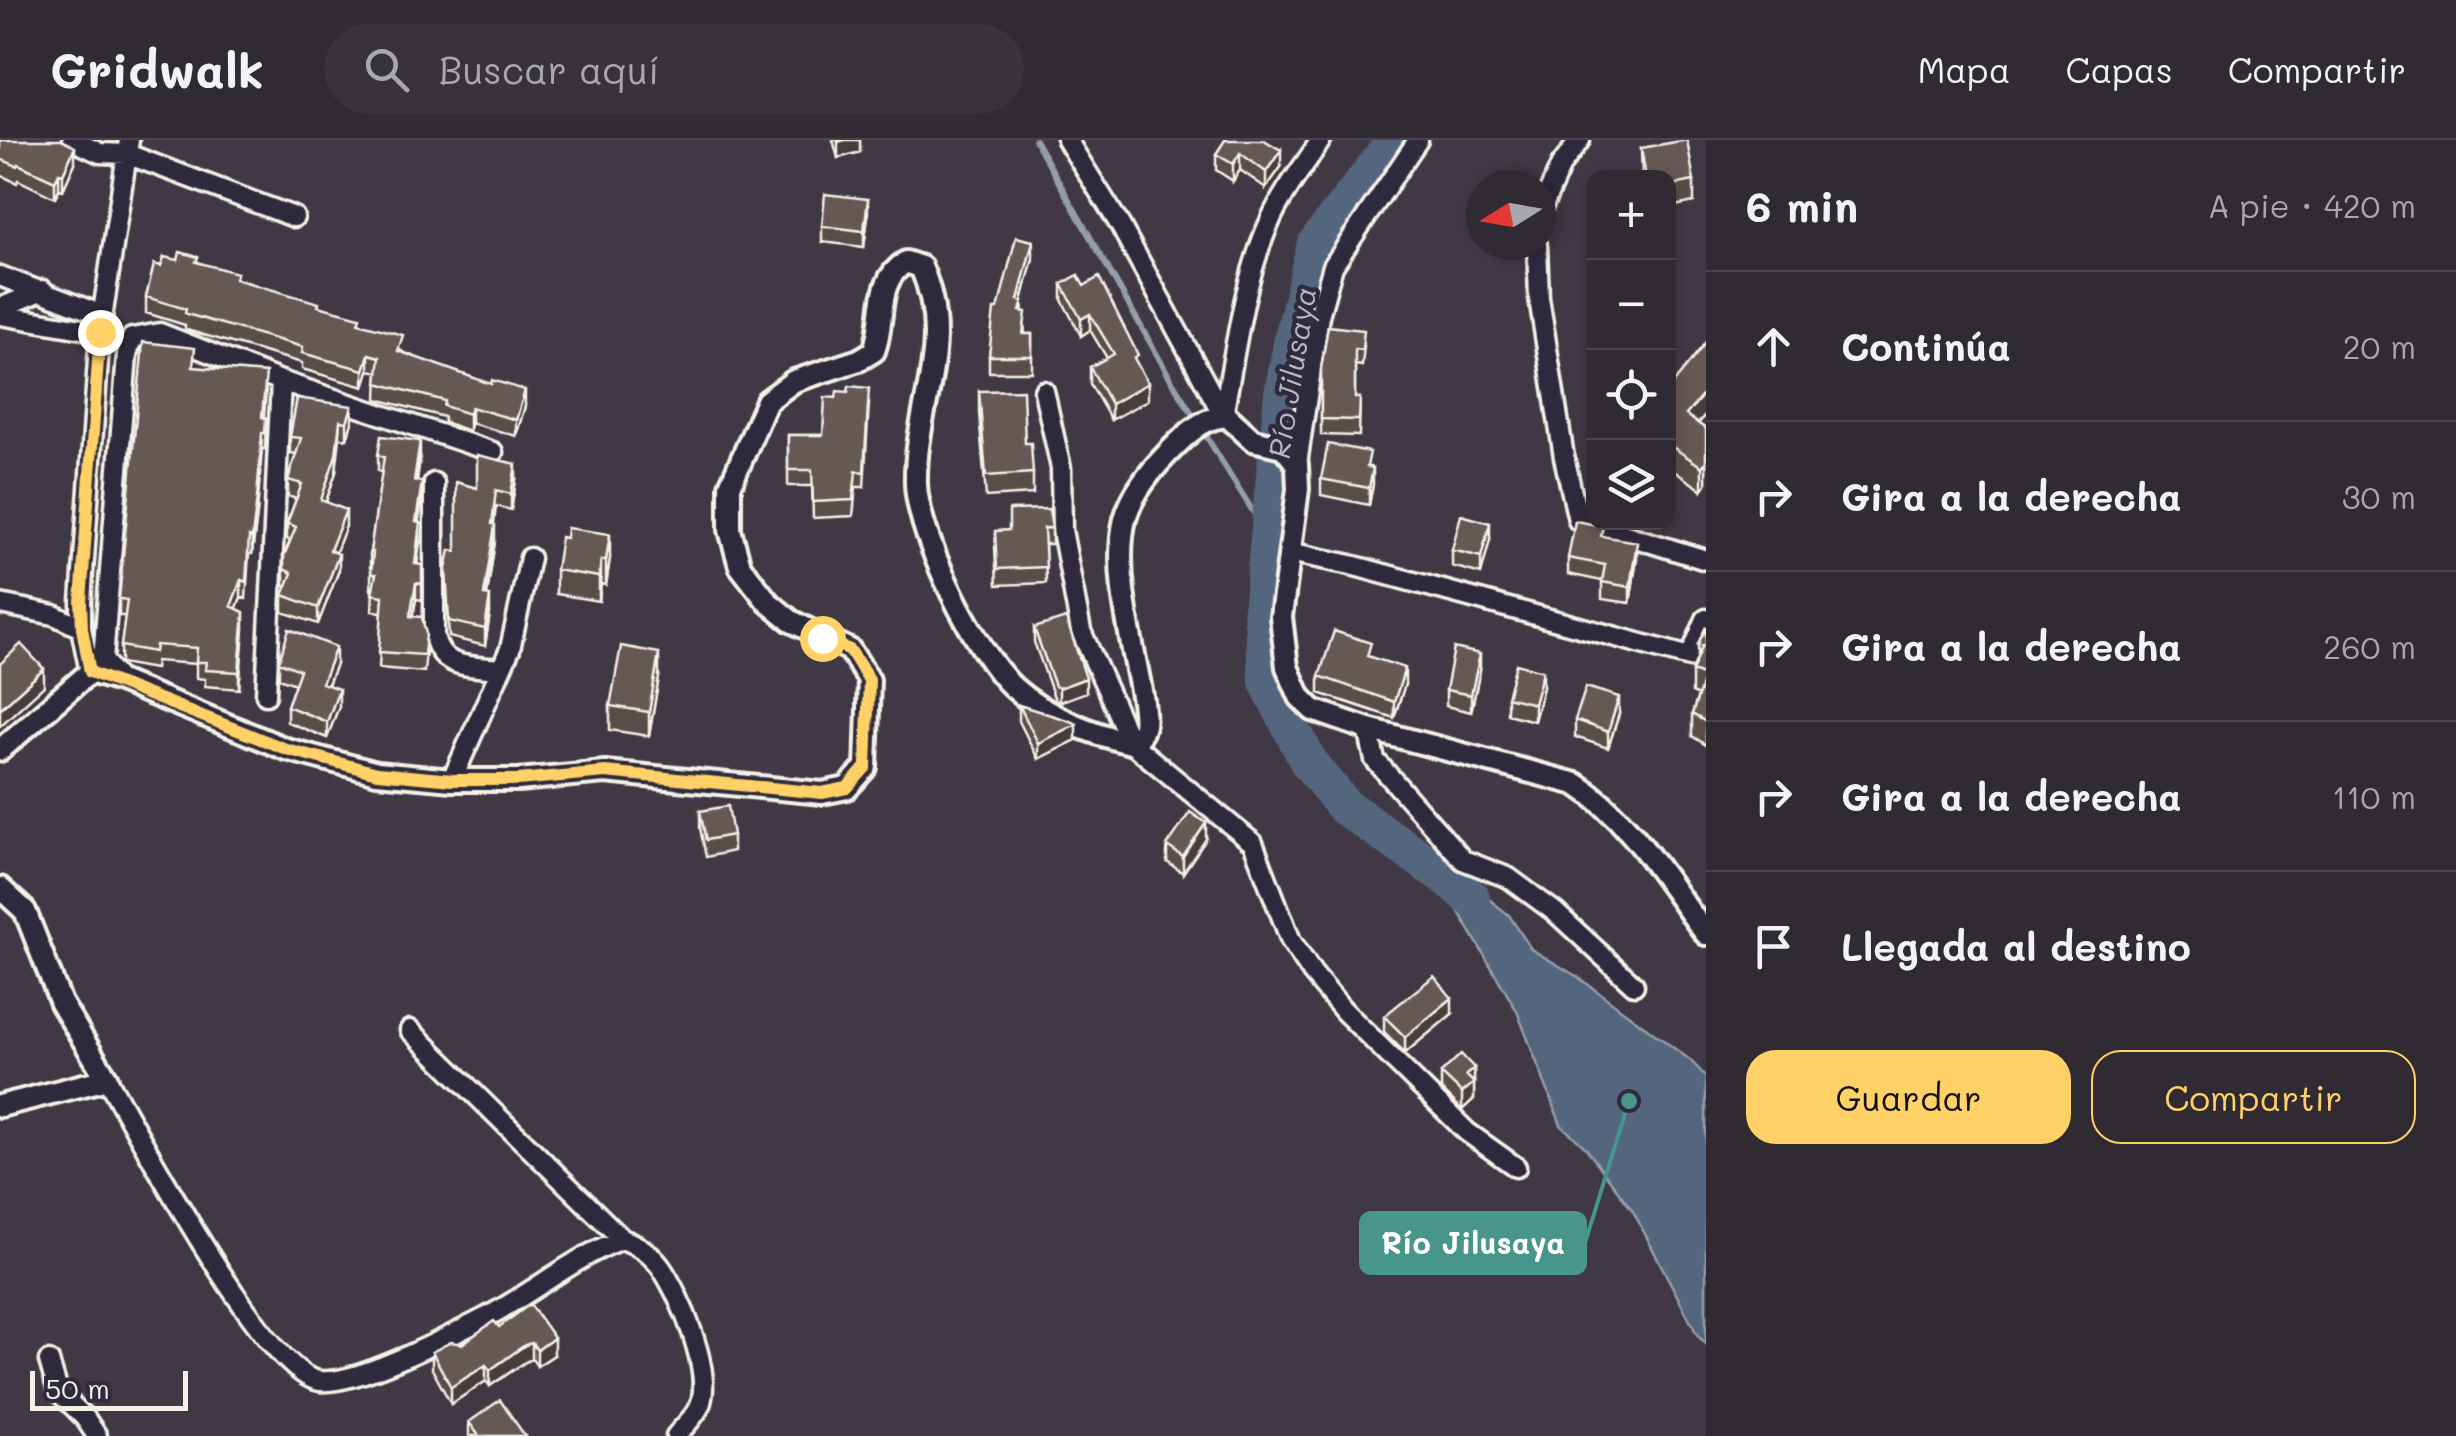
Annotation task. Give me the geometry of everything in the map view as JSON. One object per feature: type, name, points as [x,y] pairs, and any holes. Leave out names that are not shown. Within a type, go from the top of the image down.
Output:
[{"type":"street","points":[[72,140],[100,153],[128,147],[294,218]]},
{"type":"street","points":[[1067,140],[1120,225],[1206,422],[1273,446],[1298,464]]},
{"type":"street","points":[[1131,743],[1141,736],[1146,724],[1122,560],[1126,519],[1139,488],[1161,460],[1206,422],[1250,273],[1278,206],[1322,140]]},
{"type":"street","points":[[1418,140],[1332,266],[1316,334],[1280,617],[1288,667],[1300,697],[1313,710],[1368,729],[1576,784],[1598,798],[1706,934]]},
{"type":"street","points":[[1556,176],[1580,140]]},
{"type":"street","points":[[90,672],[82,628],[101,324],[128,147]]},
{"type":"street","points":[[1538,260],[1564,457],[1578,520],[1706,560]]},
{"type":"street","points":[[90,672],[286,749],[377,773],[452,780],[518,780],[605,772],[822,793],[847,788],[866,767],[869,680],[850,650],[790,621],[768,602],[740,566],[730,530],[730,486],[767,401],[794,382],[874,351],[892,270],[906,262],[921,266],[936,330],[935,366],[916,486],[922,522],[944,574],[989,658],[1015,688],[1042,708],[1131,743],[1253,843],[1291,941],[1313,974],[1467,1132],[1516,1167]]},
{"type":"street","points":[[0,276],[42,290],[101,324]]},
{"type":"street","points":[[0,311],[42,290]]},
{"type":"street","points":[[0,311],[101,324]]},
{"type":"street","points":[[120,681],[103,660],[127,355],[132,338],[160,333],[280,381],[493,452]]},
{"type":"street","points":[[266,695],[280,381]]},
{"type":"street","points":[[1044,391],[1061,468],[1062,530],[1081,631],[1131,743]]},
{"type":"street","points":[[434,483],[434,636],[438,652],[452,663],[499,670]]},
{"type":"street","points":[[1289,552],[1690,657],[1706,620]]},
{"type":"street","points":[[452,780],[510,649],[530,558]]},
{"type":"street","points":[[0,604],[54,615],[82,628]]},
{"type":"street","points":[[0,750],[90,672]]},
{"type":"street","points":[[1368,729],[1375,760],[1463,860],[1509,878],[1555,912],[1634,984]]},
{"type":"street","points":[[0,888],[25,911],[61,1003],[210,1258],[277,1350],[316,1382],[338,1380],[398,1360],[488,1316],[587,1253],[622,1240]]},
{"type":"street","points":[[410,1030],[622,1240],[640,1246],[660,1267],[688,1324],[705,1377],[700,1406],[676,1436]]},
{"type":"street","points":[[0,1106],[107,1079]]},
{"type":"street","points":[[49,1361],[58,1391],[85,1418],[96,1436]]},
{"type":"water","points":[[1418,842],[1509,915],[1531,949],[1578,977],[1690,1060],[1706,1077],[1706,1344],[1698,1336],[1633,1211],[1585,1147],[1561,1125],[1517,1011]]},
{"type":"building","points":[[0,140],[61,140],[75,147],[63,174],[59,173],[55,181],[0,159]]},
{"type":"building","points":[[1225,140],[1264,140],[1281,150],[1266,172],[1240,153],[1233,164],[1216,154]]},
{"type":"building","points":[[1687,140],[1694,181],[1676,184],[1676,170],[1645,170],[1641,148]]},
{"type":"building","points":[[825,194],[868,199],[864,231],[822,226]]},
{"type":"building","points":[[1016,237],[1033,241],[1018,300],[1023,301],[1020,311],[1026,312],[1023,334],[1032,334],[1032,356],[989,356],[994,309],[998,309]]},
{"type":"building","points":[[180,252],[198,257],[196,262],[237,273],[235,279],[319,303],[318,306],[360,317],[358,323],[403,335],[398,351],[491,384],[492,380],[525,390],[516,420],[471,407],[469,414],[444,406],[445,401],[377,383],[380,357],[369,354],[364,370],[302,353],[303,347],[190,315],[185,313],[186,309],[146,297],[154,264],[161,266],[164,257],[178,260]]},
{"type":"building","points":[[1078,275],[1084,286],[1099,277],[1148,383],[1111,404],[1090,367],[1114,354],[1090,314],[1081,319],[1062,284]]},
{"type":"building","points":[[1328,326],[1364,330],[1362,350],[1355,349],[1359,420],[1321,419],[1321,369]]},
{"type":"building","points":[[143,342],[195,348],[193,367],[266,373],[262,417],[266,418],[265,433],[246,582],[241,580],[231,606],[244,612],[239,672],[205,670],[206,662],[196,662],[197,648],[156,645],[155,652],[121,646],[127,600],[119,599]]},
{"type":"building","points":[[1706,342],[1706,391],[1686,415],[1706,429],[1706,461],[1702,467],[1676,449],[1676,380]]},
{"type":"building","points":[[849,386],[869,388],[864,472],[856,471],[853,500],[813,502],[812,470],[788,470],[788,435],[823,435],[825,397],[836,398],[837,391],[848,392]]},
{"type":"building","points":[[1023,390],[1025,443],[1031,443],[1033,473],[986,476],[979,391]]},
{"type":"building","points":[[297,398],[352,406],[347,422],[340,421],[336,455],[321,500],[346,510],[330,550],[339,554],[318,608],[283,595],[292,573],[284,569],[284,556],[296,527],[287,523],[302,484],[288,480],[301,438],[290,437]]},
{"type":"building","points":[[381,436],[420,441],[414,481],[422,482],[415,564],[422,565],[422,584],[416,583],[410,616],[422,617],[426,634],[424,655],[379,652],[383,596],[372,594],[376,574],[371,574],[370,552],[384,457],[378,455]]},
{"type":"building","points":[[1328,444],[1370,452],[1367,467],[1373,468],[1369,488],[1321,479]]},
{"type":"building","points":[[477,455],[516,464],[511,494],[496,490],[484,595],[490,596],[485,629],[449,621],[446,569],[450,550],[456,551],[456,482],[477,488]]},
{"type":"building","points":[[1049,509],[1052,528],[1044,528],[1046,567],[997,569],[995,531],[1009,530],[1009,510]]},
{"type":"building","points":[[1461,515],[1490,523],[1481,557],[1452,550]]},
{"type":"building","points":[[1575,521],[1586,523],[1586,530],[1602,530],[1601,536],[1637,542],[1630,587],[1602,582],[1605,565],[1568,558]]},
{"type":"building","points":[[567,528],[610,534],[599,577],[556,570],[561,537],[566,538]]},
{"type":"building","points":[[1066,618],[1086,678],[1059,688],[1034,628]]},
{"type":"building","points":[[1706,627],[1706,722],[1692,714],[1705,676],[1692,671]]},
{"type":"building","points":[[289,629],[336,647],[322,683],[339,689],[327,722],[287,706],[300,670],[279,662]]},
{"type":"building","points":[[1334,631],[1371,643],[1367,656],[1405,668],[1394,702],[1319,676]]},
{"type":"building","points":[[21,644],[44,669],[0,709],[0,664]]},
{"type":"building","points":[[621,646],[659,653],[649,712],[610,706]]},
{"type":"building","points":[[1454,648],[1480,654],[1471,695],[1446,690]]},
{"type":"building","points":[[1516,664],[1543,671],[1534,704],[1507,697]]},
{"type":"building","points":[[1586,687],[1619,697],[1608,732],[1575,720]]},
{"type":"building","points":[[1019,705],[1070,721],[1076,724],[1038,743]]},
{"type":"building","points":[[728,806],[733,835],[706,840],[700,811]]},
{"type":"building","points":[[1190,812],[1206,823],[1183,857],[1167,846]]},
{"type":"building","points":[[1434,976],[1452,998],[1405,1037],[1384,1016]]},
{"type":"building","points":[[1461,1054],[1474,1068],[1466,1075],[1474,1083],[1462,1093],[1441,1073]]},
{"type":"building","points":[[530,1304],[554,1338],[537,1350],[532,1343],[525,1345],[490,1370],[486,1365],[451,1387],[432,1352],[451,1342],[462,1344],[494,1321],[499,1327]]},
{"type":"building","points":[[500,1400],[525,1436],[479,1436],[469,1422]]},
{"type":"waterway","points":[[1035,140],[1172,381],[1270,539]]},
{"type":"waterway","name":"Río Jilusaya","points":[[1396,140],[1316,244],[1293,338],[1283,394],[1262,610],[1268,682],[1308,761],[1345,807],[1471,898]]},
{"type":"place","name":"Río Jilusaya","points":[[1629,1101]]},
{"type":"route","points":[[100,332],[81,602],[90,672],[286,749],[377,773],[452,780],[518,780],[605,772],[822,793],[847,788],[866,767],[869,680],[850,650],[822,638]]}]
